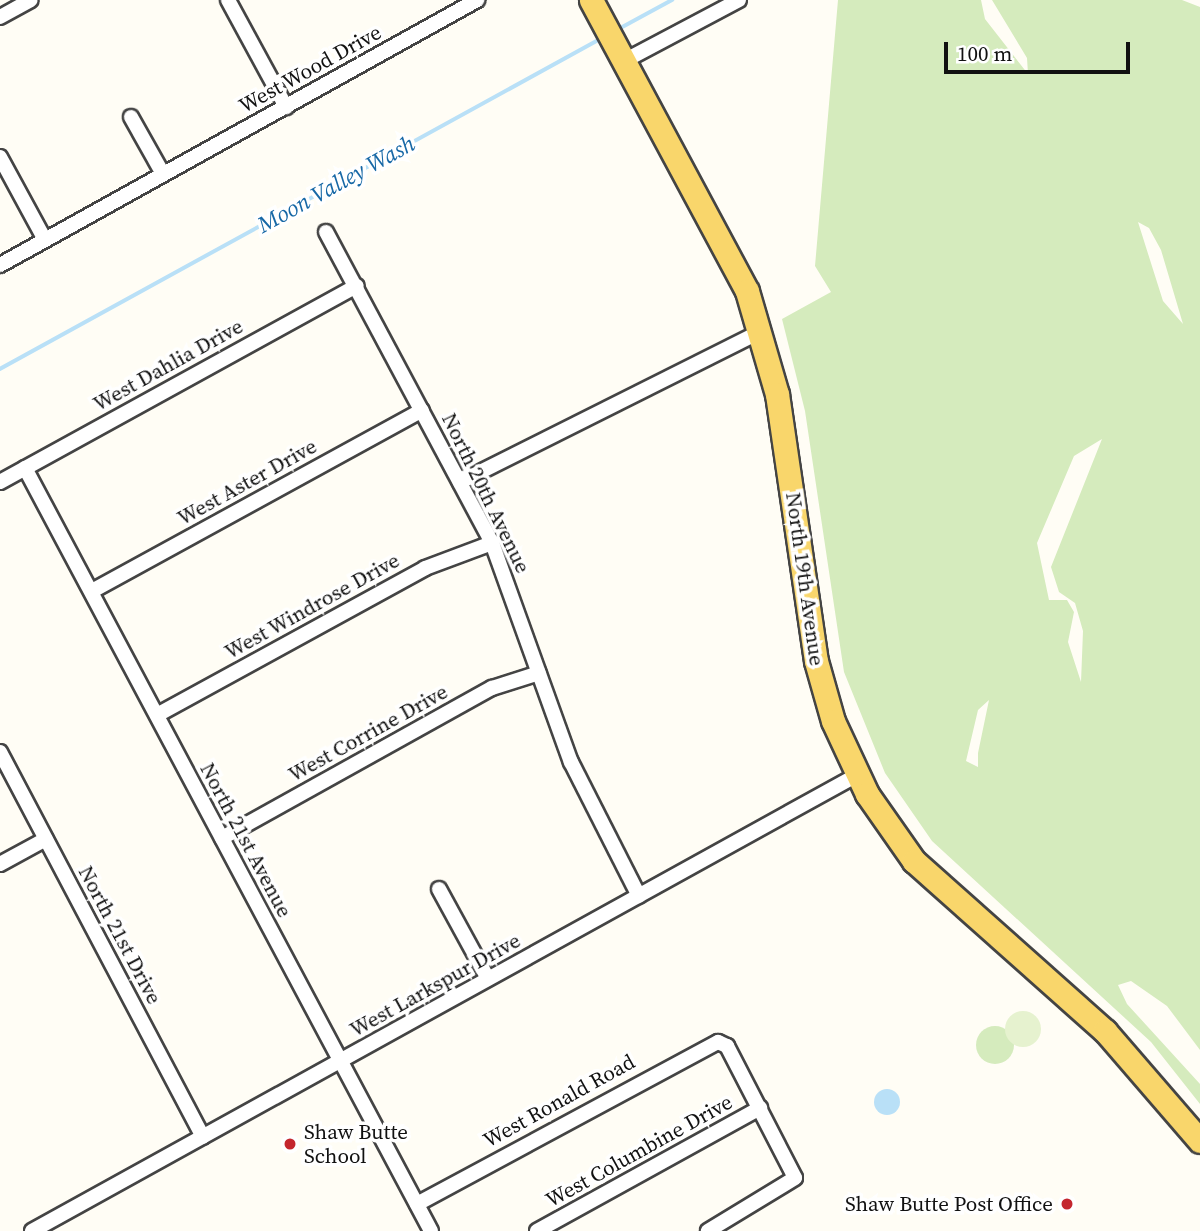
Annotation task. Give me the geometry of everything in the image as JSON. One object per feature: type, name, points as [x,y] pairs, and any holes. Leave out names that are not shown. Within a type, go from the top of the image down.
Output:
[{"type":"main road","name":"North 19th Avenue","points":[[596,9],[747,290],[777,394],[816,661],[858,775],[914,861],[1132,1057],[1200,1141]]},
{"type":"street","points":[[0,17],[31,0]]},
{"type":"street","points":[[229,0],[286,107]]},
{"type":"street","name":"West Wood Drive","points":[[0,265],[477,0]]},
{"type":"street","points":[[619,53],[723,0]]},
{"type":"street","points":[[619,53],[739,0]]},
{"type":"street","points":[[131,117],[163,174]]},
{"type":"street","points":[[0,157],[45,240]]},
{"type":"street","name":"North 20th Avenue","points":[[326,232],[492,543],[581,785],[639,896]]},
{"type":"street","name":"West Dahlia Drive","points":[[0,482],[357,286]]},
{"type":"street","points":[[460,482],[761,331]]},
{"type":"street","name":"West Aster Drive","points":[[92,591],[422,410]]},
{"type":"street","name":"North 21st Avenue","points":[[25,468],[431,1231]]},
{"type":"street","name":"West Windrose Drive","points":[[157,715],[432,564],[492,543]]},
{"type":"street","name":"West Corrine Drive","points":[[222,838],[492,688],[539,673]]},
{"type":"street","name":"North 21st Drive","points":[[0,752],[203,1137]]},
{"type":"street","name":"West Larkspur Drive","points":[[32,1231],[858,775]]},
{"type":"street","points":[[0,864],[46,839]]},
{"type":"street","points":[[439,889],[488,979]]},
{"type":"street","name":"West Ronald Road","points":[[417,1204],[704,1045],[724,1043],[760,1108]]},
{"type":"street","points":[[708,1231],[795,1178],[760,1108]]},
{"type":"street","name":"West Columbine Drive","points":[[537,1231],[760,1108]]},
{"type":"green space","points":[[838,0],[981,0],[985,19],[1028,74],[1027,58],[992,0],[1182,0],[1200,7],[1200,1050],[1167,1006],[1131,981],[1118,985],[1127,1004],[1200,1084],[1200,1104],[1151,1042],[932,841],[885,773],[844,672],[805,411],[782,319],[831,292],[815,266]],"holes":[[[1138,222],[1149,228],[1161,250],[1183,324],[1163,301]],[[1102,439],[1051,567],[1059,592],[1075,603],[1083,631],[1081,682],[1068,642],[1074,612],[1067,600],[1049,600],[1037,543],[1074,456]],[[989,700],[978,753],[978,767],[966,761],[978,710]]]},
{"type":"green space","points":[[1023,1011],[1036,1016],[1041,1029],[1036,1042],[1023,1047],[1010,1042],[1005,1029],[1010,1016]]},
{"type":"green space","points":[[995,1026],[1008,1032],[1014,1045],[1008,1058],[995,1064],[982,1058],[976,1045],[982,1032]]},
{"type":"water","points":[[887,1089],[896,1093],[900,1102],[896,1111],[887,1115],[878,1111],[874,1102],[878,1093]]},
{"type":"waterway","name":"Moon Valley Wash","points":[[615,31],[672,0]]},
{"type":"waterway","name":"Moon Valley Wash","points":[[0,369],[602,38]]},
{"type":"place","name":"Shaw Butte School","points":[[290,1144]]},
{"type":"place","name":"Shaw Butte Post Office","points":[[1067,1204]]}]
